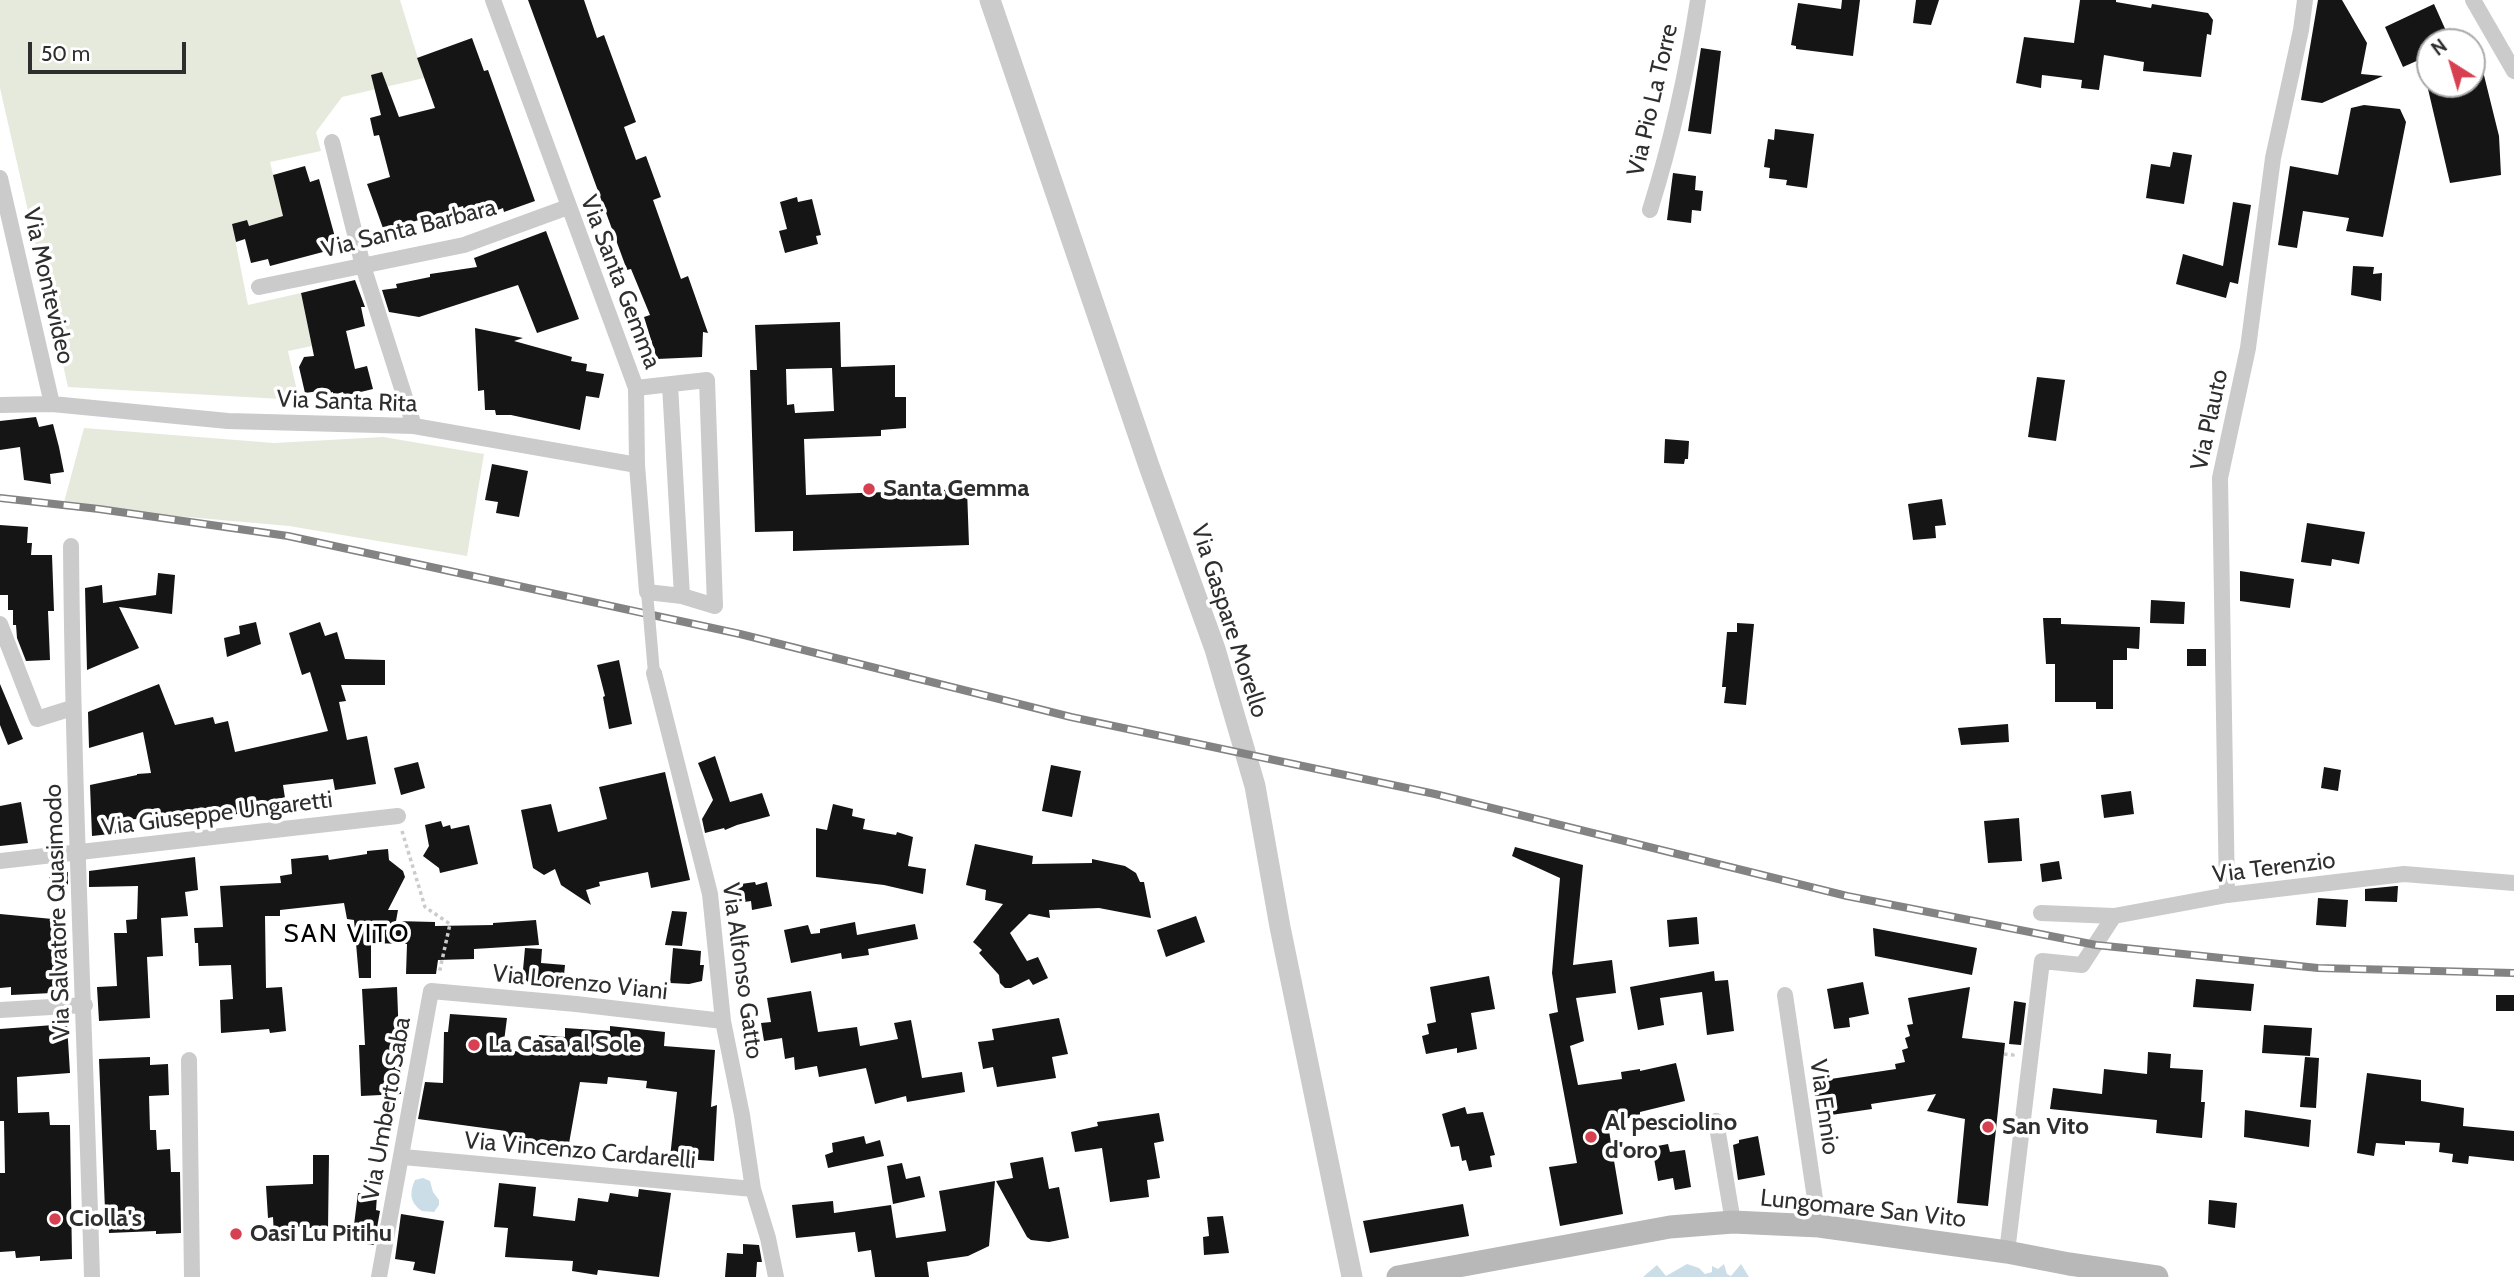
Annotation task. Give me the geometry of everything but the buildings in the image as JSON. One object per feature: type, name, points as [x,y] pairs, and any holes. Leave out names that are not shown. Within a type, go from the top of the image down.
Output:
[{"type":"main road","name":"Lungomare San Vito","points":[[1398,1277],[1670,1227],[1733,1222],[1819,1226],[2007,1252],[2157,1277]]},
{"type":"street","name":"Via Santa Gemma","points":[[493,0],[636,388],[637,465],[647,592]]},
{"type":"street","name":"Via Gaspare Morello","points":[[990,0],[1214,649],[1255,786],[1280,926],[1352,1277]]},
{"type":"street","name":"Via Pio La Torre","points":[[1650,210],[1671,144],[1688,66],[1698,0]]},
{"type":"street","name":"Via Plauto","points":[[2227,895],[2220,478],[2248,348],[2273,159],[2305,0]]},
{"type":"street","points":[[2473,0],[2514,71]]},
{"type":"street","points":[[332,142],[363,266],[414,426]]},
{"type":"street","name":"Via Montevideo","points":[[0,178],[52,404]]},
{"type":"street","name":"Via Santa Barbara","points":[[259,287],[464,245],[568,207]]},
{"type":"street","points":[[636,388],[707,380],[715,606],[682,596],[647,592],[654,673]]},
{"type":"street","points":[[670,385],[682,596]]},
{"type":"street","name":"Via Santa Rita","points":[[0,405],[52,404],[228,421],[414,426],[637,465]]},
{"type":"street","name":"Via Salvatore Quasimodo","points":[[71,546],[72,708],[85,1005],[92,1277]]},
{"type":"street","points":[[0,624],[37,719],[72,708]]},
{"type":"street","name":"Via Alfonso Gatto","points":[[654,673],[710,894],[723,1021],[742,1115],[753,1189],[768,1238],[776,1277]]},
{"type":"street","name":"Via Giuseppe Ungaretti","points":[[0,862],[398,816]]},
{"type":"street","name":"Via Terenzio","points":[[2041,913],[2114,916],[2227,895],[2404,874],[2514,883]]},
{"type":"street","points":[[2007,1252],[2042,961],[2082,965],[2114,916]]},
{"type":"street","name":"Via Lorenzo Viani","points":[[434,991],[723,1021]]},
{"type":"street","name":"Via Umberto Saba","points":[[379,1277],[434,991]]},
{"type":"street","name":"Via Ennio","points":[[1785,995],[1819,1226]]},
{"type":"street","points":[[0,1010],[85,1005]]},
{"type":"street","points":[[189,1060],[192,1277]]},
{"type":"street","points":[[1716,1121],[1733,1222]]},
{"type":"street","name":"Via Vincenzo Cardarelli","points":[[402,1157],[753,1189]]},
{"type":"path","points":[[398,816],[425,906],[450,924],[434,991]]},
{"type":"shaded area","points":[[0,0],[400,0],[424,78],[342,97],[316,132],[321,151],[270,162],[283,216],[249,226],[246,220],[232,224],[248,305],[301,293],[312,346],[288,351],[299,400],[68,387],[0,88]]},
{"type":"shaded area","points":[[84,428],[274,443],[383,437],[484,454],[467,556],[289,526],[63,506]]},
{"type":"water","points":[[423,1178],[430,1181],[439,1200],[434,1212],[422,1211],[413,1201],[411,1193],[415,1180]]},
{"type":"water","points":[[1687,1264],[1699,1268],[1705,1274],[1712,1272],[1712,1266],[1718,1269],[1724,1264],[1727,1274],[1731,1276],[1741,1264],[1749,1277],[1643,1277],[1657,1265],[1666,1276]]},
{"type":"railway","points":[[0,498],[288,536],[740,634],[1071,717],[1435,794],[1847,896],[2096,945],[2318,968],[2514,973]]},
{"type":"place","name":"Santa Gemma","points":[[869,489]]},
{"type":"place","name":"La Casa al Sole","points":[[474,1045]]},
{"type":"place","name":"San Vito","points":[[1988,1127]]},
{"type":"place","name":"Al pesciolino d'oro","points":[[1591,1137]]},
{"type":"place","name":"Ciolla's","points":[[55,1219]]},
{"type":"place","name":"Oasi Lu Pitihu","points":[[236,1234]]},
{"type":"district","name":"SAN VITO","points":[[347,934]]}]
